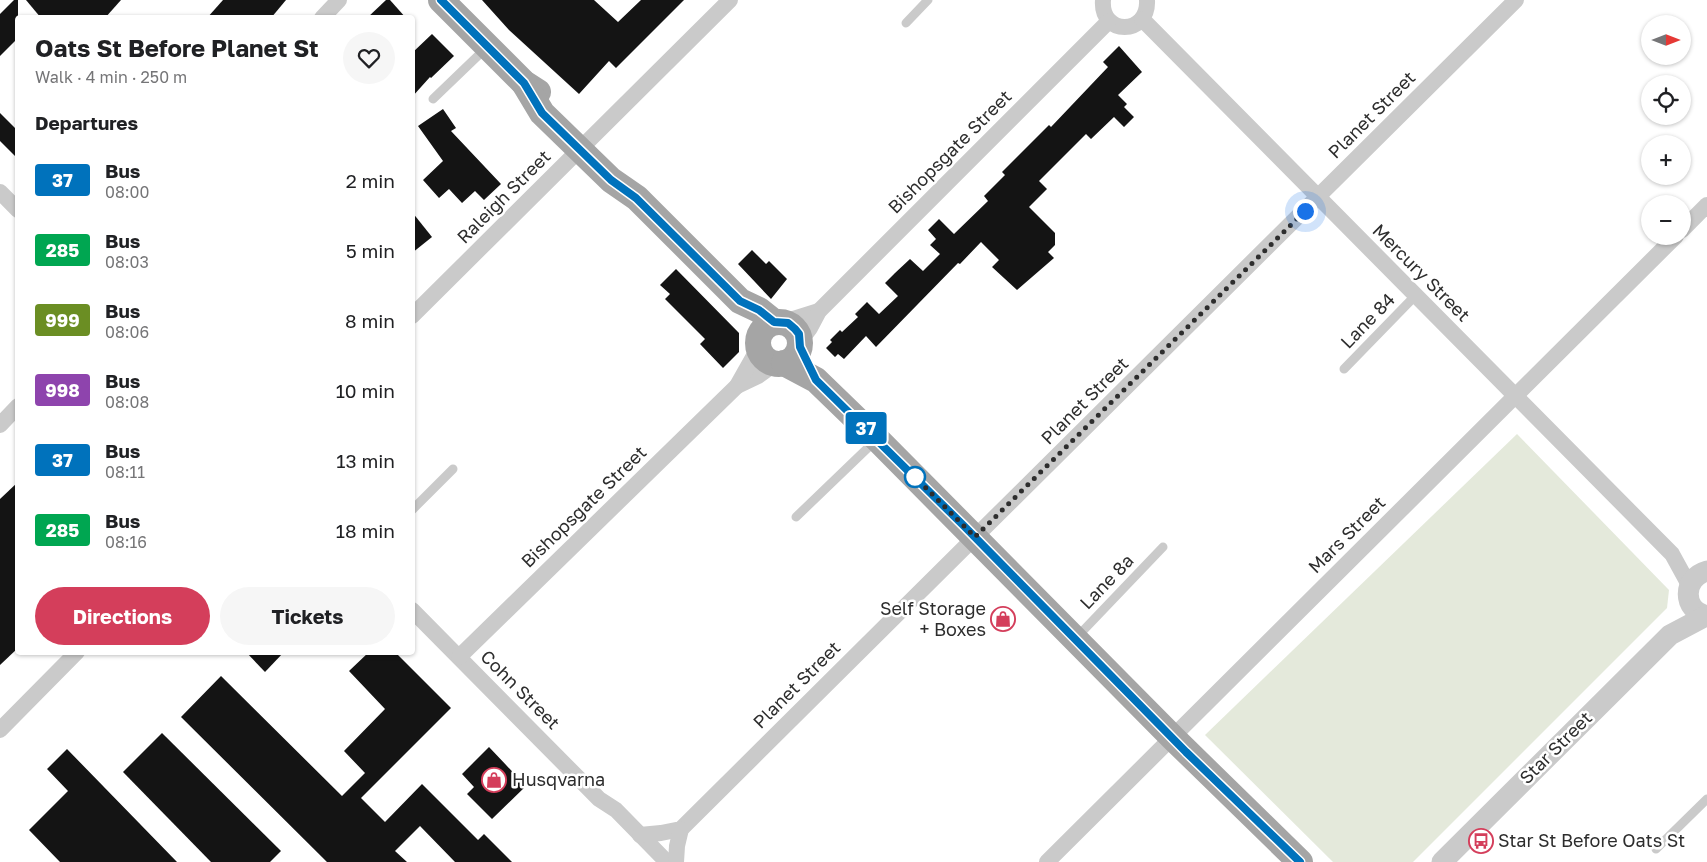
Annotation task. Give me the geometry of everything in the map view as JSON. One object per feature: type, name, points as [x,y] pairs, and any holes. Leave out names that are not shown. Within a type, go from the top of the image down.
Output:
[{"type":"main road","points":[[441,0],[524,83],[552,101],[611,180],[636,198],[740,301],[748,320],[780,342],[1297,861]]},
{"type":"street","points":[[325,15],[340,0]]},
{"type":"street","name":"Raleigh Street","points":[[415,313],[730,0]]},
{"type":"street","points":[[1103,0],[1102,8],[1109,21],[1122,27],[1130,27],[1142,19],[1145,14],[1146,0]]},
{"type":"street","name":"Planet Street","points":[[682,829],[1319,198],[1516,0]]},
{"type":"street","name":"Mercury Street","points":[[1142,19],[1672,554],[1697,582]]},
{"type":"street","name":"Bishopsgate Street","points":[[459,657],[780,342],[819,311],[1109,21]]},
{"type":"street","points":[[0,192],[15,207]]},
{"type":"street","points":[[1691,221],[1707,205]]},
{"type":"street","name":"Mars Street","points":[[1047,862],[1667,245]]},
{"type":"street","name":"Bishopsgate Street","points":[[737,386],[758,376],[780,342],[810,328],[819,311]]},
{"type":"street","points":[[0,425],[15,409]]},
{"type":"street","points":[[1697,582],[1695,610],[1706,616]]},
{"type":"street","name":"Star Street","points":[[1670,635],[1697,582]]},
{"type":"street","name":"Cohn Street","points":[[415,613],[600,798],[616,810],[667,862]]},
{"type":"street","name":"Star Street","points":[[1442,862],[1670,635],[1706,616]]},
{"type":"street","points":[[0,730],[74,655]]},
{"type":"street","name":"Cohn Street","points":[[600,798],[605,812],[649,861]]},
{"type":"street","points":[[640,834],[660,834],[682,829],[677,846],[676,862]]},
{"type":"lane","points":[[906,22],[928,0]]},
{"type":"lane","points":[[434,99],[487,47]]},
{"type":"lane","name":"Lane 84","points":[[1344,369],[1415,296]]},
{"type":"lane","points":[[796,517],[877,439]]},
{"type":"lane","points":[[415,507],[453,469]]},
{"type":"lane","name":"Lane 8a","points":[[1075,639],[1163,547]]},
{"type":"lane","points":[[1656,850],[1707,799]]},
{"type":"shaded area","points":[[1517,434],[1669,590],[1667,608],[1413,862],[1333,862],[1205,735]]},
{"type":"building","points":[[14,0],[18,0],[18,15],[15,15],[15,41],[0,56],[0,14]]},
{"type":"building","points":[[26,0],[121,0],[108,15],[38,15]]},
{"type":"building","points":[[223,0],[286,0],[274,15],[210,15]]},
{"type":"building","points":[[386,0],[390,0],[403,15],[370,15]]},
{"type":"building","points":[[482,0],[594,0],[618,22],[641,0],[684,0],[616,68],[609,61],[579,94],[509,30]]},
{"type":"building","points":[[432,34],[454,56],[430,77],[415,94],[415,50]]},
{"type":"building","points":[[1119,46],[1142,72],[1118,95],[1127,104],[1124,107],[1134,117],[1124,127],[1114,117],[1091,139],[1086,134],[1039,181],[1047,189],[1029,207],[1055,233],[1055,245],[1048,252],[1054,258],[1017,290],[992,267],[999,260],[981,242],[876,347],[866,336],[844,359],[838,354],[835,357],[826,348],[832,342],[830,340],[858,317],[855,314],[867,302],[879,314],[898,296],[885,283],[895,273],[910,259],[923,271],[940,254],[930,245],[936,239],[928,230],[939,219],[954,234],[988,201],[984,196],[1005,175],[1002,172],[1049,125],[1051,127],[1108,67],[1103,62]]},
{"type":"building","points":[[443,109],[456,128],[451,131],[501,184],[484,200],[475,191],[462,203],[449,189],[439,198],[423,180],[443,161],[418,126]]},
{"type":"building","points":[[0,113],[15,128],[15,156],[0,141]]},
{"type":"building","points":[[415,216],[432,237],[415,251]]},
{"type":"building","points":[[752,250],[766,264],[769,261],[787,279],[771,299],[738,264]]},
{"type":"building","points":[[676,269],[739,333],[739,352],[723,368],[700,344],[705,339],[665,299],[670,294],[660,285]]},
{"type":"building","points":[[15,485],[15,651],[0,665],[0,499]]},
{"type":"building","points":[[249,655],[281,655],[265,672]]},
{"type":"building","points":[[366,655],[398,655],[451,708],[361,798],[385,822],[422,784],[478,840],[484,834],[512,862],[455,862],[420,826],[395,851],[407,862],[327,862],[181,717],[221,676],[342,796],[365,773],[344,751],[385,709],[349,671]]},
{"type":"building","points":[[162,733],[281,851],[270,862],[211,862],[123,772]]},
{"type":"building","name":"Husqvarna","points":[[489,747],[526,786],[492,819],[467,794],[474,787],[462,774]]},
{"type":"building","points":[[67,749],[177,862],[60,862],[29,830],[68,791],[47,769]]},
{"type":"bus line","name":"37","points":[[441,0],[524,83],[542,113],[611,180],[636,198],[740,301],[759,310],[774,322],[788,323],[795,329],[799,334],[800,347],[816,380],[963,525],[1186,752],[1300,862]]},
{"type":"place","name":"Self Storage + Boxes","points":[[1003,619]]},
{"type":"place","name":"Husqvarna","points":[[494,780]]},
{"type":"place","name":"Star St Before Oats St","points":[[1481,841]]},
{"type":"route","points":[[915,477],[975,537],[1305,211]]}]
